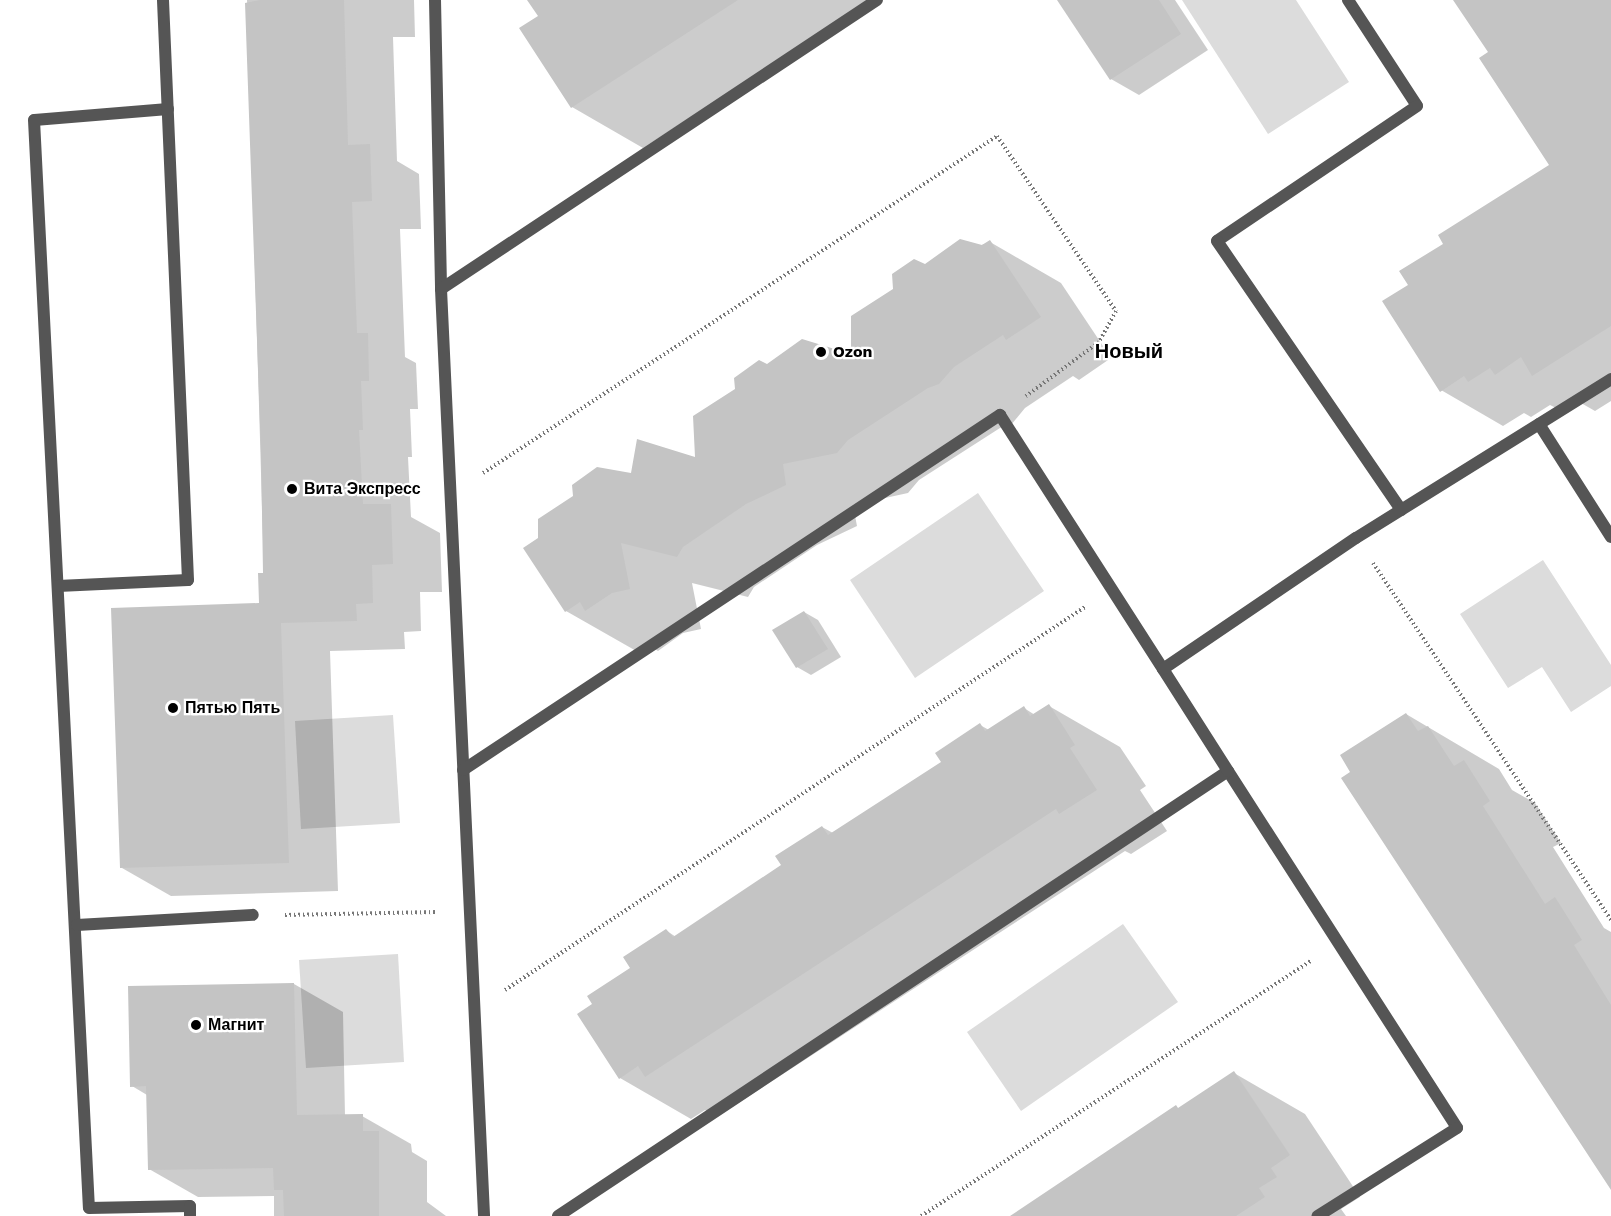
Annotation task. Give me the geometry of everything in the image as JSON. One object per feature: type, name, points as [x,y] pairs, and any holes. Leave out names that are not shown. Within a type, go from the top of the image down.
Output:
[{"type":"lane","points":[[58,586],[188,580],[163,0]]},
{"type":"lane","points":[[435,0],[441,289],[484,1216]]},
{"type":"lane","points":[[441,289],[877,0]]},
{"type":"lane","points":[[1348,0],[1417,106],[1216,241],[1401,510]]},
{"type":"lane","points":[[168,109],[34,120],[90,1212],[190,1206],[190,1216]]},
{"type":"lane","points":[[1163,669],[1356,538],[1611,379]]},
{"type":"lane","points":[[464,770],[1000,415],[1457,1128],[1322,1215]]},
{"type":"lane","points":[[1539,424],[1611,537]]},
{"type":"lane","points":[[558,1216],[1228,771]]},
{"type":"lane","points":[[77,926],[253,915]]},
{"type":"path","points":[[450,495],[997,136],[1116,311],[1099,342],[1000,415]]},
{"type":"path","points":[[1356,538],[1611,920]]},
{"type":"path","points":[[475,1011],[1111,590]]},
{"type":"path","points":[[253,915],[470,912]]},
{"type":"path","points":[[921,1216],[1338,943]]},
{"type":"shaded area","points":[[1182,0],[1296,0],[1349,82],[1268,134]]},
{"type":"shaded area","points":[[978,493],[1044,591],[915,678],[850,580]]},
{"type":"shaded area","points":[[1543,560],[1611,665],[1611,686],[1571,712],[1542,667],[1508,688],[1460,614]]},
{"type":"shaded area","points":[[393,715],[400,823],[301,829],[295,721]]},
{"type":"shaded area","points":[[1123,924],[1178,1002],[1021,1111],[967,1032]]},
{"type":"shaded area","points":[[398,954],[404,1062],[306,1068],[299,960]]},
{"type":"building","points":[[260,0],[344,0],[348,145],[370,144],[372,201],[352,202],[357,333],[368,333],[369,381],[361,381],[363,430],[359,430],[363,504],[391,504],[393,564],[372,565],[373,603],[356,604],[357,621],[281,623],[289,863],[120,868],[111,608],[259,603],[258,573],[263,573],[261,453],[245,3]]},
{"type":"building","points":[[527,0],[738,0],[571,108],[519,28],[538,16]]},
{"type":"building","points":[[1057,0],[1159,0],[1181,34],[1110,80]]},
{"type":"building","points":[[1453,0],[1611,0],[1611,326],[1532,376],[1521,357],[1495,375],[1490,368],[1468,382],[1464,376],[1440,392],[1382,301],[1408,285],[1399,271],[1443,244],[1438,235],[1549,165],[1479,58],[1488,52]]},
{"type":"building","points":[[960,239],[982,245],[990,240],[1041,317],[1006,340],[1003,335],[954,367],[939,384],[928,388],[848,440],[837,453],[783,464],[786,485],[746,504],[683,547],[677,557],[621,543],[630,589],[612,593],[585,611],[580,602],[565,612],[523,548],[538,538],[538,519],[573,496],[572,485],[597,467],[631,473],[637,439],[695,457],[693,416],[735,389],[734,378],[759,360],[767,364],[802,339],[851,354],[851,316],[893,289],[892,274],[914,259],[925,264]]},
{"type":"building","points":[[804,611],[828,649],[796,668],[772,630]]},
{"type":"building","points":[[1049,704],[1075,745],[1070,748],[1097,790],[1059,814],[1056,809],[645,1077],[638,1066],[619,1079],[577,1014],[592,1004],[587,996],[630,968],[623,957],[666,929],[673,937],[781,865],[775,856],[822,826],[828,835],[941,762],[935,753],[980,723],[985,731],[1024,706],[1030,716]]},
{"type":"building","points":[[1406,713],[1418,731],[1428,726],[1454,766],[1464,760],[1490,801],[1483,806],[1545,904],[1555,897],[1582,940],[1574,945],[1611,1005],[1611,1190],[1341,778],[1350,772],[1340,755]]},
{"type":"building","points":[[294,983],[297,1115],[363,1114],[363,1131],[379,1131],[379,1216],[284,1216],[283,1190],[274,1190],[273,1168],[148,1170],[146,1086],[130,1087],[128,986]]},
{"type":"building","points":[[1234,1071],[1290,1155],[1271,1168],[1277,1177],[1259,1188],[1265,1197],[1236,1216],[1010,1216],[1176,1105],[1178,1108]]},
{"type":"place","name":"Ozon","points":[[821,352]]},
{"type":"place","name":"Вита Экспресс","points":[[292,489]]},
{"type":"place","name":"Пятью Пять","points":[[173,708]]},
{"type":"place","name":"Магнит","points":[[196,1025]]},
{"type":"district","name":"Новый","points":[[1129,351]]}]
